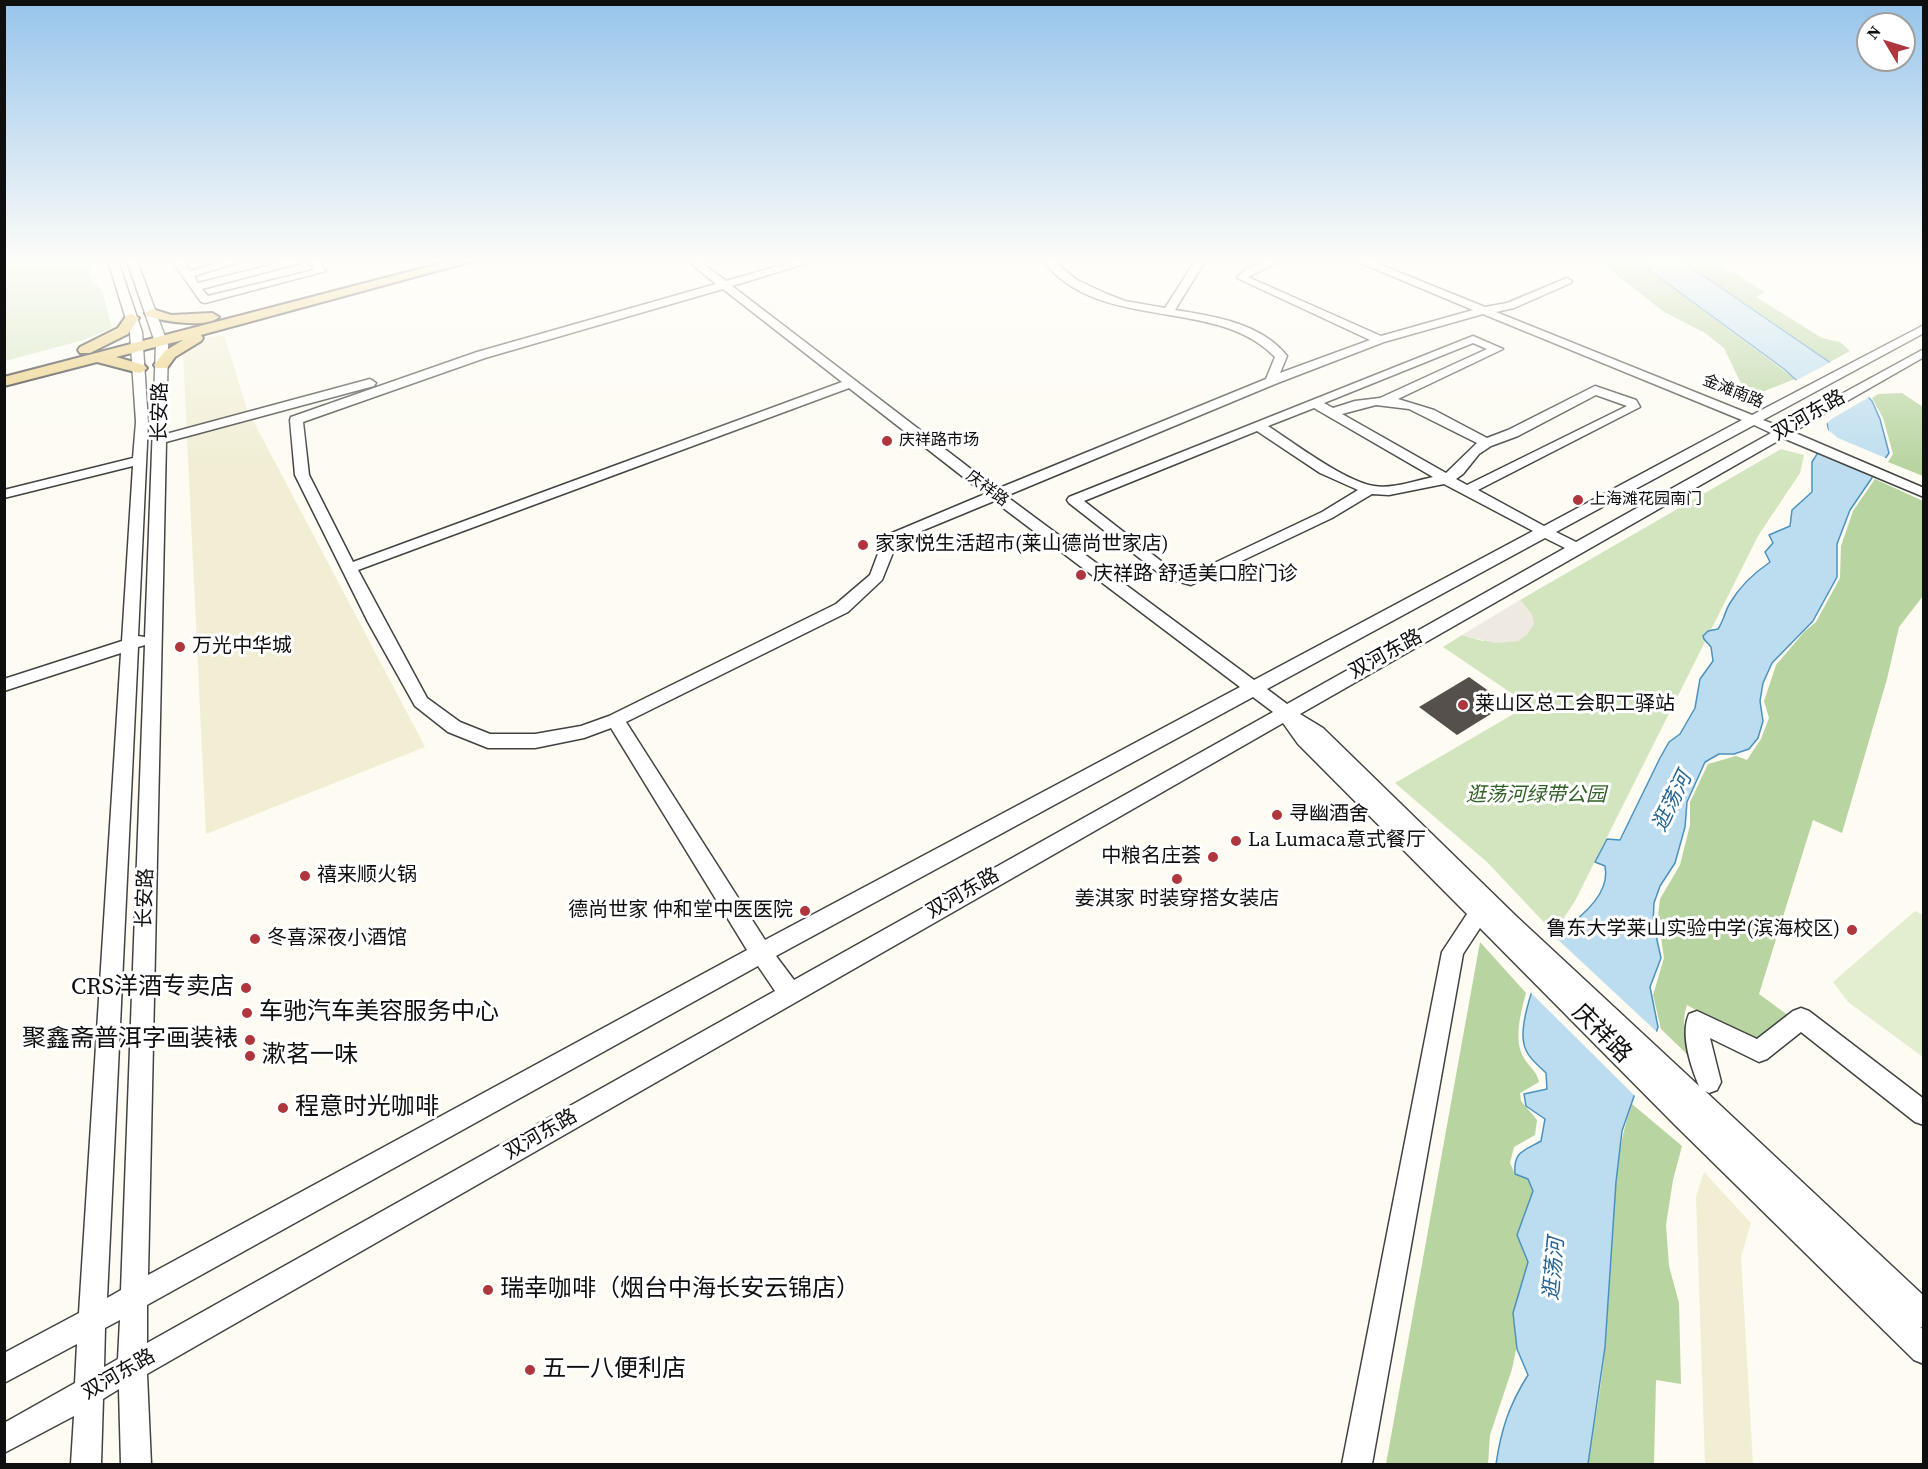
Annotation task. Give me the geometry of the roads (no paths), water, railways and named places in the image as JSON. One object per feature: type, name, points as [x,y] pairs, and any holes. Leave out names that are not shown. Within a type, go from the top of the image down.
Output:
[{"type":"main road","points":[[79,353],[124,330]]},
{"type":"main road","points":[[4,382],[185,330]]},
{"type":"main road","points":[[162,365],[170,354],[211,330]]},
{"type":"main road","points":[[4,372],[79,353],[137,342]]},
{"type":"main road","points":[[61,367],[114,361],[139,368]]},
{"type":"street","name":"长安路","points":[[86,1464],[142,422],[134,330]]},
{"type":"street","name":"长安路","points":[[136,1464],[132,1367],[161,439],[162,365],[158,330]]},
{"type":"street","points":[[571,330],[481,355],[296,420],[302,475],[376,622],[422,702],[454,727],[488,741],[535,741],[584,732],[615,720],[842,608],[877,577],[888,543],[897,536],[1271,381],[1380,340],[1417,330]]},
{"type":"street","name":"庆祥路","points":[[782,330],[996,495],[1285,712],[1317,733],[1521,943],[1684,1118],[1923,1350]]},
{"type":"street","points":[[1240,330],[1269,343],[1281,356],[1310,366]]},
{"type":"street","points":[[1357,330],[1380,340]]},
{"type":"street","name":"金滩南路","points":[[1532,330],[1758,417],[1792,426],[1821,444],[1881,469],[1923,482]]},
{"type":"street","name":"金滩南路","points":[[1549,330],[1758,417]]},
{"type":"street","name":"双河东路","points":[[4,1369],[761,953],[1920,330]]},
{"type":"street","points":[[1369,490],[1327,515],[1191,580],[1170,575],[1074,500],[1317,404],[1473,339],[1497,349],[1386,400]]},
{"type":"street","name":"双河东路","points":[[4,1440],[1923,352]]},
{"type":"street","points":[[1271,381],[1281,356]]},
{"type":"street","points":[[161,439],[407,373],[414,380]]},
{"type":"street","points":[[350,568],[851,383]]},
{"type":"street","points":[[1259,426],[1325,470],[1369,490],[1389,491],[1446,479],[1458,471],[1474,451],[1486,443],[1513,433],[1595,390],[1632,403],[1634,407],[1467,490]]},
{"type":"street","points":[[1332,413],[1365,402],[1386,400],[1413,405],[1486,443]]},
{"type":"street","points":[[1317,404],[1446,479],[1575,548]]},
{"type":"street","points":[[4,494],[140,460]]},
{"type":"street","name":"金滩南路","points":[[1881,469],[1923,493]]},
{"type":"street","points":[[4,685],[155,637]]},
{"type":"street","name":"庆祥路","points":[[1285,712],[1304,740],[1479,913],[1521,943],[1698,1085],[1923,1315]]},
{"type":"street","points":[[615,720],[761,953],[790,993]]},
{"type":"street","points":[[1357,1464],[1453,952],[1479,913]]},
{"type":"street","points":[[1698,1085],[1697,1021],[1759,1051],[1801,1018],[1923,1114]]},
{"type":"water","name":"逛荡河","points":[[1730,330],[1782,330],[1841,370],[1872,401],[1880,419],[1889,453],[1850,510],[1837,544],[1837,577],[1813,621],[1772,663],[1763,683],[1760,701],[1763,721],[1758,738],[1749,749],[1734,754],[1719,754],[1705,762],[1687,802],[1685,827],[1675,863],[1660,886],[1654,903],[1653,922],[1661,958],[1650,987],[1658,1027],[1622,1131],[1616,1182],[1605,1347],[1588,1464],[1496,1464],[1507,1418],[1528,1375],[1517,1349],[1513,1313],[1528,1262],[1517,1235],[1533,1191],[1528,1179],[1515,1174],[1515,1166],[1521,1153],[1541,1141],[1545,1119],[1526,1106],[1524,1094],[1547,1089],[1546,1073],[1525,1048],[1524,1020],[1532,990],[1555,938],[1585,912],[1601,891],[1606,875],[1605,866],[1595,862],[1607,839],[1620,840],[1669,742],[1680,734],[1695,708],[1700,679],[1713,661],[1711,647],[1703,636],[1708,631],[1718,629],[1728,606],[1738,591],[1770,562],[1765,552],[1773,543],[1769,535],[1790,526],[1792,510],[1812,492],[1812,462],[1829,435],[1825,410],[1816,398],[1784,369]]},
{"type":"place","name":"庆祥路市场","points":[[887,441]]},
{"type":"place","name":"上海滩花园南门","points":[[1578,500]]},
{"type":"place","name":"家家悦生活超市(莱山德尚世家店)","points":[[863,545]]},
{"type":"place","name":"庆祥路 舒适美口腔门诊","points":[[1081,575]]},
{"type":"place","name":"万光中华城","points":[[180,647]]},
{"type":"place","name":"莱山区总工会职工驿站","points":[[1463,705]]},
{"type":"place","name":"寻幽酒舍","points":[[1277,815]]},
{"type":"place","name":"La Lumaca意式餐厅","points":[[1236,841]]},
{"type":"place","name":"中粮名庄荟","points":[[1213,857]]},
{"type":"place","name":"禧来顺火锅","points":[[305,876]]},
{"type":"place","name":"姜淇家 时装穿搭女装店","points":[[1177,879]]},
{"type":"place","name":"德尚世家 仲和堂中医医院","points":[[805,911]]},
{"type":"place","name":"鲁东大学莱山实验中学(滨海校区)","points":[[1852,930]]},
{"type":"place","name":"冬喜深夜小酒馆","points":[[255,939]]},
{"type":"place","name":"CRS洋酒专卖店","points":[[246,988]]},
{"type":"place","name":"车驰汽车美容服务中心","points":[[247,1013]]},
{"type":"place","name":"聚鑫斋普洱字画装裱","points":[[250,1040]]},
{"type":"place","name":"漱茗一味","points":[[250,1056]]},
{"type":"place","name":"程意时光咖啡","points":[[283,1108]]},
{"type":"place","name":"瑞幸咖啡（烟台中海长安云锦店）","points":[[488,1290]]},
{"type":"place","name":"五一八便利店","points":[[530,1370]]},
{"type":"park label","name":"逛荡河绿带公园","points":[[1536,796]]}]
